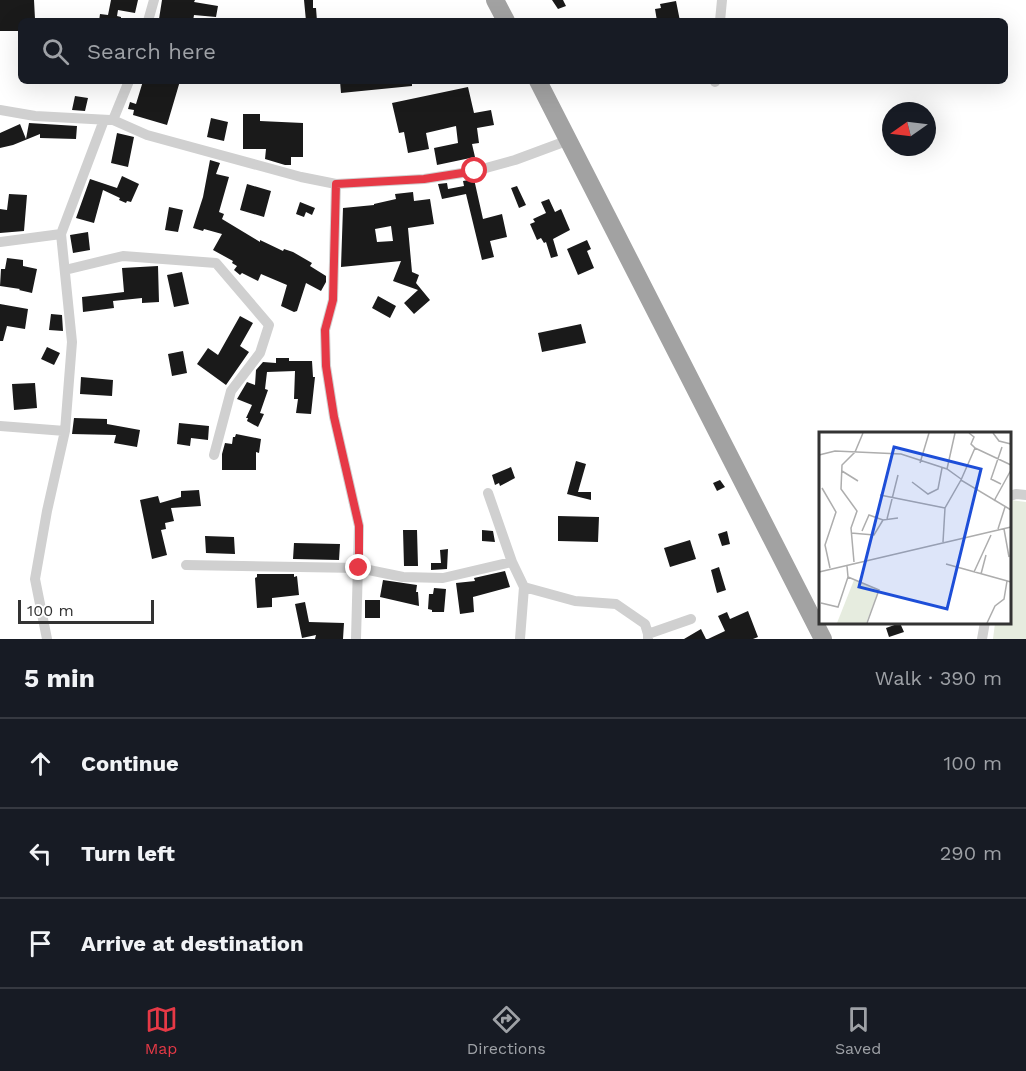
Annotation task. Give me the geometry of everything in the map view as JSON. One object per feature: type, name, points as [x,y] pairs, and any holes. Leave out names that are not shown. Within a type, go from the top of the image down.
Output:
[{"type":"highway","points":[[495,0],[504,18]]},
{"type":"highway","points":[[507,0],[516,18]]},
{"type":"highway","points":[[540,84],[823,639]]},
{"type":"highway","points":[[551,84],[819,605]]},
{"type":"highway","points":[[829,624],[837,639]]},
{"type":"street","points":[[148,18],[154,0]]},
{"type":"street","points":[[720,18],[722,0]]},
{"type":"street","points":[[47,639],[35,579],[65,431],[72,342],[61,234],[109,120],[127,84]]},
{"type":"street","points":[[0,111],[35,116],[109,120],[147,135],[301,177],[336,184],[424,179],[475,171],[569,140]]},
{"type":"street","points":[[336,184],[333,300],[325,330],[326,366],[334,417],[359,526],[356,639]]},
{"type":"street","points":[[0,242],[61,234]]},
{"type":"street","points":[[65,270],[123,256],[216,263],[269,326],[260,353],[231,391],[214,455]]},
{"type":"street","points":[[0,426],[65,431]]},
{"type":"street","points":[[488,493],[512,562],[524,587],[520,639]]},
{"type":"street","points":[[1011,496],[1026,495]]},
{"type":"street","points":[[186,566],[359,568],[403,577],[443,578],[512,562]]},
{"type":"street","points":[[524,587],[575,601],[616,604],[645,624],[648,636],[691,619]]},
{"type":"street","points":[[982,639],[985,624]]},
{"type":"shaded area","points":[[1011,500],[1026,502],[1026,639],[993,639],[995,624],[1011,624]]},
{"type":"building","points":[[0,0],[34,0],[35,18],[18,18],[18,31],[0,31]]},
{"type":"building","points":[[111,0],[138,0],[135,13],[118,10],[117,16],[121,18],[99,18],[100,14],[108,15]]},
{"type":"building","points":[[162,0],[195,0],[194,2],[218,6],[216,17],[194,15],[194,18],[159,18]]},
{"type":"building","points":[[304,0],[313,0],[317,18],[306,18]]},
{"type":"building","points":[[552,0],[563,0],[566,6],[558,9]]},
{"type":"building","points":[[676,1],[679,18],[656,18],[655,9],[661,8],[660,4]]},
{"type":"building","points":[[142,84],[179,84],[167,125],[133,115],[134,110],[128,109],[130,102],[136,104]]},
{"type":"building","points":[[340,84],[412,84],[412,86],[341,93]]},
{"type":"building","points":[[468,87],[474,113],[491,110],[494,125],[477,128],[479,143],[472,144],[475,157],[437,165],[434,148],[458,143],[456,126],[426,133],[429,149],[408,153],[404,132],[399,133],[392,103]]},
{"type":"building","points":[[75,96],[88,98],[85,111],[72,110]]},
{"type":"building","points":[[243,114],[260,114],[260,121],[303,123],[303,157],[291,157],[291,165],[285,165],[265,159],[266,149],[243,149]]},
{"type":"building","points":[[211,118],[228,122],[224,141],[207,137]]},
{"type":"building","points":[[29,123],[77,126],[76,139],[40,138],[40,134],[13,145],[0,148],[0,133],[20,124],[26,139]]},
{"type":"building","points":[[117,133],[134,137],[128,167],[111,163]]},
{"type":"building","points":[[210,160],[220,163],[216,174],[229,177],[219,212],[224,214],[222,219],[260,242],[260,240],[283,251],[284,249],[293,252],[312,263],[310,266],[326,276],[326,282],[321,291],[306,283],[297,311],[294,312],[281,306],[287,285],[261,274],[258,281],[242,273],[240,275],[234,270],[237,266],[232,263],[233,261],[213,250],[222,234],[193,228],[203,197]]},
{"type":"building","points":[[122,176],[139,184],[131,202],[126,203],[119,200],[120,198],[103,190],[94,223],[76,218],[90,179],[117,188]]},
{"type":"building","points":[[474,179],[483,219],[502,214],[507,237],[490,241],[494,257],[482,260],[466,194],[442,199],[438,184],[447,183],[448,189],[464,186],[463,181]]},
{"type":"building","points":[[247,184],[271,191],[264,217],[240,210]]},
{"type":"building","points":[[517,186],[526,205],[519,208],[511,188]]},
{"type":"building","points":[[413,192],[414,201],[430,199],[434,224],[408,228],[412,272],[419,275],[416,283],[430,300],[414,314],[404,303],[418,290],[393,281],[401,261],[341,267],[343,208],[374,205],[396,199],[395,194]],"holes":[[[391,226],[393,241],[377,242],[375,229]]]},
{"type":"building","points":[[9,194],[27,195],[24,231],[0,233],[0,209],[7,210]]},
{"type":"building","points":[[549,199],[555,212],[561,209],[570,230],[553,239],[558,256],[551,258],[546,242],[544,243],[541,238],[537,240],[530,224],[535,222],[533,219],[546,213],[541,202]]},
{"type":"building","points":[[300,202],[315,208],[312,215],[306,212],[304,217],[296,214]]},
{"type":"building","points":[[169,207],[183,210],[178,232],[165,230]]},
{"type":"building","points":[[88,232],[90,250],[73,253],[70,235]]},
{"type":"building","points":[[587,240],[591,249],[587,251],[594,268],[578,275],[567,249]]},
{"type":"building","points":[[7,258],[23,260],[23,266],[37,269],[32,293],[0,286],[1,269],[5,269]]},
{"type":"building","points":[[158,266],[159,302],[142,303],[142,298],[113,301],[114,308],[83,312],[82,297],[124,292],[122,268]]},
{"type":"building","points":[[182,272],[189,304],[174,307],[167,275]]},
{"type":"building","points":[[378,296],[396,306],[390,318],[372,308]]},
{"type":"building","points":[[0,304],[28,309],[25,329],[7,326],[3,341],[0,341]]},
{"type":"building","points":[[51,314],[62,315],[63,331],[49,330]]},
{"type":"building","points":[[240,316],[253,323],[240,346],[249,352],[226,385],[197,364],[208,348],[218,355]]},
{"type":"building","points":[[581,324],[586,343],[542,352],[538,333]]},
{"type":"building","points":[[47,347],[60,353],[54,365],[41,359]]},
{"type":"building","points":[[183,351],[187,373],[172,376],[168,354]]},
{"type":"building","points":[[276,358],[289,358],[289,361],[312,361],[313,377],[315,377],[311,414],[296,413],[298,399],[294,399],[295,371],[267,372],[265,389],[268,390],[260,413],[264,414],[258,427],[246,418],[252,405],[237,399],[247,382],[255,385],[256,370],[263,362],[276,363]]},
{"type":"building","points":[[81,377],[113,380],[112,396],[80,394]]},
{"type":"building","points":[[35,383],[37,408],[14,410],[12,384]]},
{"type":"building","points":[[74,418],[107,419],[107,424],[140,430],[137,447],[114,443],[116,435],[72,434]]},
{"type":"building","points":[[179,423],[209,426],[208,440],[191,438],[190,446],[177,444]]},
{"type":"building","points":[[236,434],[261,439],[259,453],[256,452],[256,470],[222,470],[225,443],[232,444]]},
{"type":"building","points":[[576,461],[586,464],[578,492],[591,492],[591,500],[567,494]]},
{"type":"building","points":[[511,467],[515,478],[500,486],[499,483],[495,485],[492,475]]},
{"type":"building","points":[[720,480],[725,487],[717,491],[713,483]]},
{"type":"building","points":[[199,490],[201,506],[171,508],[174,521],[165,523],[166,529],[161,530],[167,555],[152,559],[140,500],[158,496],[160,503],[181,497],[181,491]]},
{"type":"building","points":[[558,516],[599,517],[598,542],[558,541]]},
{"type":"building","points":[[403,530],[417,530],[418,566],[404,566]]},
{"type":"building","points":[[482,530],[493,531],[495,542],[482,541]]},
{"type":"building","points":[[727,531],[730,544],[722,546],[718,534]]},
{"type":"building","points":[[205,536],[234,537],[235,554],[206,553]]},
{"type":"building","points":[[690,540],[696,559],[670,567],[664,548]]},
{"type":"building","points":[[294,543],[340,544],[339,560],[293,559]]},
{"type":"building","points":[[448,549],[447,569],[431,570],[431,563],[441,563],[440,550]]},
{"type":"building","points":[[719,567],[726,590],[717,593],[711,570]]},
{"type":"building","points":[[505,571],[510,587],[473,597],[474,612],[460,614],[456,583],[475,581],[474,578]]},
{"type":"building","points":[[257,574],[294,574],[294,577],[297,576],[299,595],[272,598],[272,607],[257,608],[255,578]]},
{"type":"building","points":[[383,580],[417,585],[419,606],[380,597]]},
{"type":"building","points":[[434,588],[446,589],[444,612],[432,612],[428,609],[429,594],[433,594]]},
{"type":"building","points":[[365,600],[380,600],[380,618],[365,618]]},
{"type":"building","points":[[305,602],[309,622],[344,623],[343,639],[315,639],[316,635],[302,638],[295,604]]},
{"type":"building","points":[[748,611],[758,637],[708,639],[725,631],[718,616],[727,612],[730,619]]},
{"type":"building","points":[[900,624],[904,632],[889,637],[886,628]]},
{"type":"building","points":[[701,629],[706,639],[684,639]]},
{"type":"route","points":[[359,568],[359,526],[334,417],[326,366],[325,330],[333,300],[336,184],[424,179],[475,171]]}]
